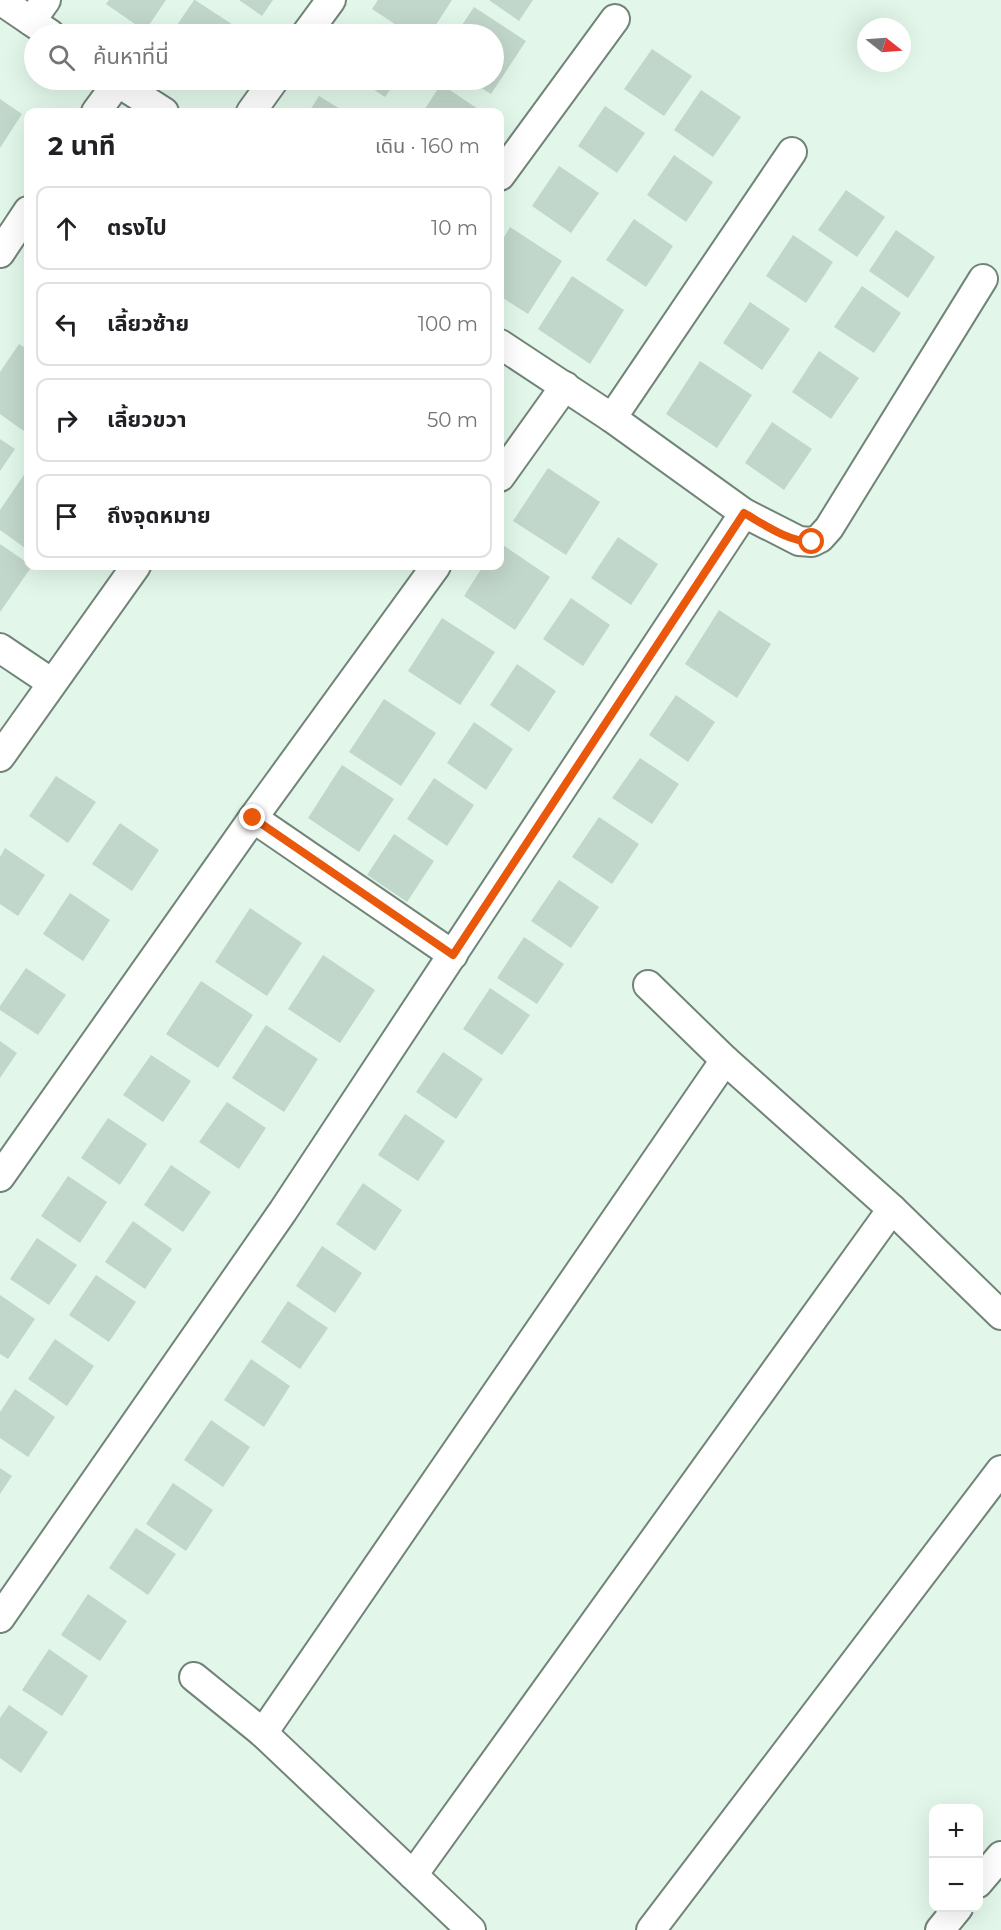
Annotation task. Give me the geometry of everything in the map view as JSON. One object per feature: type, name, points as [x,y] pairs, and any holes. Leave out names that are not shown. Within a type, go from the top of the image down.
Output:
[{"type":"street","points":[[0,0],[42,19]]},
{"type":"street","points":[[313,24],[331,0]]},
{"type":"street","points":[[504,171],[615,19]]},
{"type":"street","points":[[99,108],[110,90]]},
{"type":"street","points":[[130,90],[158,108]]},
{"type":"street","points":[[254,108],[267,90]]},
{"type":"street","points":[[612,418],[792,152]]},
{"type":"street","points":[[0,253],[24,217]]},
{"type":"street","points":[[504,347],[612,418],[744,513],[799,542],[812,542],[820,538],[829,528],[983,279]]},
{"type":"street","points":[[504,471],[565,386]]},
{"type":"street","points":[[0,1618],[276,1221],[744,513]]},
{"type":"street","points":[[0,757],[133,570]]},
{"type":"street","points":[[0,1178],[253,818],[432,570]]},
{"type":"street","points":[[0,648],[52,683]]},
{"type":"street","points":[[253,818],[453,955]]},
{"type":"street","points":[[648,985],[725,1060],[892,1209],[1001,1315]]},
{"type":"street","points":[[263,1733],[725,1060]]},
{"type":"street","points":[[413,1875],[892,1209]]},
{"type":"street","points":[[651,1930],[1001,1470]]},
{"type":"street","points":[[194,1677],[263,1733],[471,1930]]},
{"type":"street","points":[[983,1877],[1001,1856]]},
{"type":"street","points":[[940,1930],[955,1912]]},
{"type":"building","points":[[109,0],[166,0],[150,24],[135,24],[106,4]]},
{"type":"building","points":[[195,0],[232,24],[178,24]]},
{"type":"building","points":[[239,0],[273,0],[262,16]]},
{"type":"building","points":[[378,0],[452,0],[436,24],[395,24],[372,9]]},
{"type":"building","points":[[489,0],[533,0],[519,21]]},
{"type":"building","points":[[474,7],[500,24],[463,24]]},
{"type":"building","points":[[504,27],[526,41],[504,74]]},
{"type":"building","points":[[652,49],[692,76],[664,116],[624,89]]},
{"type":"building","points":[[374,90],[390,90],[385,97]]},
{"type":"building","points":[[437,90],[450,90],[477,108],[426,108]]},
{"type":"building","points":[[701,90],[741,117],[713,157],[674,130]]},
{"type":"building","points":[[319,96],[338,108],[312,108]]},
{"type":"building","points":[[0,99],[22,114],[0,148]]},
{"type":"building","points":[[605,106],[645,133],[617,173],[578,146]]},
{"type":"building","points":[[674,155],[713,182],[686,222],[647,195]]},
{"type":"building","points":[[559,166],[599,193],[571,233],[532,206]]},
{"type":"building","points":[[846,190],[885,217],[857,257],[818,230]]},
{"type":"building","points":[[634,219],[673,246],[646,287],[606,260]]},
{"type":"building","points":[[510,227],[562,261],[528,314],[504,299],[504,237]]},
{"type":"building","points":[[896,230],[935,257],[908,298],[869,271]]},
{"type":"building","points":[[793,235],[833,262],[806,303],[766,276]]},
{"type":"building","points":[[572,276],[624,310],[590,364],[538,329]]},
{"type":"building","points":[[862,286],[901,313],[874,353],[834,327]]},
{"type":"building","points":[[750,302],[790,329],[762,370],[723,343]]},
{"type":"building","points":[[19,344],[24,347],[24,431],[0,414],[0,372]]},
{"type":"building","points":[[819,351],[859,378],[831,419],[792,392]]},
{"type":"building","points":[[700,361],[752,395],[717,448],[666,414]]},
{"type":"building","points":[[772,422],[812,449],[784,490],[745,463]]},
{"type":"building","points":[[0,439],[15,449],[0,471]]},
{"type":"building","points":[[548,468],[600,502],[566,555],[513,521]]},
{"type":"building","points":[[24,475],[24,547],[0,530],[0,510]]},
{"type":"building","points":[[618,537],[658,564],[631,605],[591,578]]},
{"type":"building","points":[[0,544],[24,560],[24,570],[29,570],[0,612]]},
{"type":"building","points":[[504,546],[550,577],[515,630],[464,596],[480,570],[504,570]]},
{"type":"building","points":[[571,598],[610,625],[583,666],[543,639]]},
{"type":"building","points":[[719,610],[771,644],[737,698],[685,664]]},
{"type":"building","points":[[442,618],[495,652],[460,705],[408,671]]},
{"type":"building","points":[[517,664],[556,691],[529,732],[490,705]]},
{"type":"building","points":[[676,695],[715,722],[688,762],[649,735]]},
{"type":"building","points":[[384,699],[436,733],[401,786],[349,752]]},
{"type":"building","points":[[474,722],[513,749],[486,790],[447,763]]},
{"type":"building","points":[[640,758],[679,784],[652,824],[612,798]]},
{"type":"building","points":[[342,765],[394,799],[359,852],[308,818]]},
{"type":"building","points":[[56,776],[96,802],[68,843],[29,816]]},
{"type":"building","points":[[434,778],[474,805],[447,846],[407,819]]},
{"type":"building","points":[[599,817],[639,844],[612,884],[572,857]]},
{"type":"building","points":[[120,823],[159,850],[132,891],[92,864]]},
{"type":"building","points":[[394,834],[434,861],[407,902],[367,875]]},
{"type":"building","points":[[5,848],[45,875],[18,916],[0,904],[0,857]]},
{"type":"building","points":[[559,880],[599,907],[571,948],[531,921]]},
{"type":"building","points":[[70,893],[110,920],[83,961],[43,934]]},
{"type":"building","points":[[250,908],[302,943],[267,996],[215,962]]},
{"type":"building","points":[[524,937],[564,964],[537,1004],[497,978]]},
{"type":"building","points":[[323,955],[375,990],[340,1043],[288,1009]]},
{"type":"building","points":[[26,968],[66,995],[38,1035],[0,1010],[0,1006]]},
{"type":"building","points":[[201,981],[253,1015],[218,1068],[166,1034]]},
{"type":"building","points":[[490,988],[530,1015],[502,1055],[463,1029]]},
{"type":"building","points":[[266,1025],[318,1059],[284,1112],[232,1078]]},
{"type":"building","points":[[0,1041],[17,1053],[0,1078]]},
{"type":"building","points":[[443,1052],[483,1079],[456,1119],[416,1092]]},
{"type":"building","points":[[151,1055],[191,1081],[163,1122],[123,1095]]},
{"type":"building","points":[[227,1102],[266,1128],[239,1169],[199,1142]]},
{"type":"building","points":[[405,1114],[445,1141],[418,1181],[378,1155]]},
{"type":"building","points":[[108,1118],[147,1144],[120,1185],[81,1158]]},
{"type":"building","points":[[171,1165],[211,1192],[183,1232],[144,1205]]},
{"type":"building","points":[[68,1176],[107,1202],[80,1243],[41,1216]]},
{"type":"building","points":[[363,1183],[402,1210],[375,1251],[336,1224]]},
{"type":"building","points":[[133,1221],[172,1249],[145,1289],[105,1262]]},
{"type":"building","points":[[37,1238],[77,1265],[49,1305],[10,1279]]},
{"type":"building","points":[[322,1246],[362,1273],[335,1313],[296,1286]]},
{"type":"building","points":[[96,1275],[136,1302],[109,1342],[69,1315]]},
{"type":"building","points":[[0,1295],[35,1319],[8,1359],[0,1354]]},
{"type":"building","points":[[288,1301],[328,1328],[300,1369],[261,1342]]},
{"type":"building","points":[[55,1339],[94,1366],[67,1406],[28,1379]]},
{"type":"building","points":[[251,1359],[290,1386],[264,1427],[224,1400]]},
{"type":"building","points":[[15,1389],[55,1417],[28,1457],[0,1438],[0,1412]]},
{"type":"building","points":[[211,1420],[250,1447],[223,1487],[184,1460]]},
{"type":"building","points":[[0,1468],[12,1476],[0,1494]]},
{"type":"building","points":[[173,1483],[213,1510],[186,1551],[146,1524]]},
{"type":"building","points":[[136,1528],[176,1554],[148,1595],[109,1568]]},
{"type":"building","points":[[88,1594],[127,1621],[100,1661],[61,1635]]},
{"type":"building","points":[[49,1649],[88,1676],[62,1716],[22,1690]]},
{"type":"building","points":[[9,1705],[48,1732],[21,1773],[0,1758],[0,1718]]},
{"type":"route","points":[[253,818],[453,955],[744,513],[799,542],[812,542]]}]
